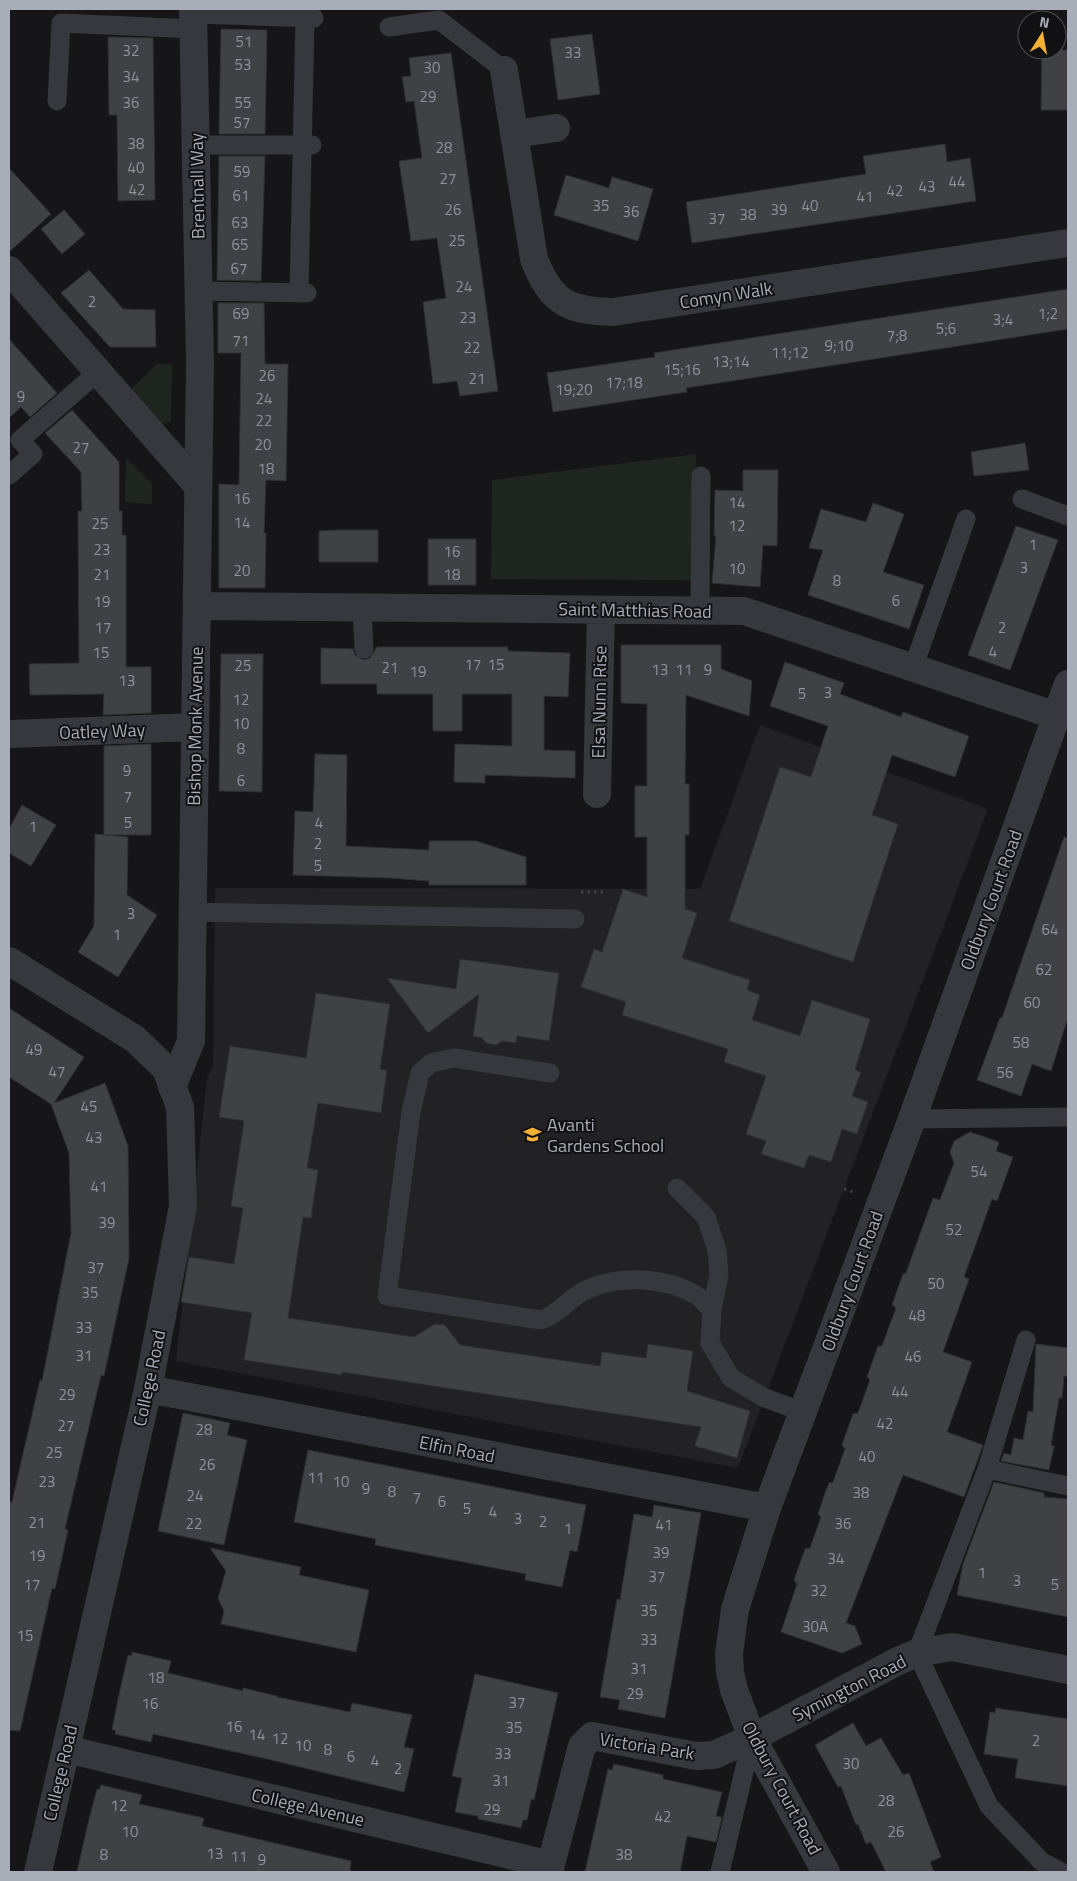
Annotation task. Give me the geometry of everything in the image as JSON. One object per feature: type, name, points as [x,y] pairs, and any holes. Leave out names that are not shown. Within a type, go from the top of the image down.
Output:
[{"type":"street","name":"Brentnall Way","points":[[193,17],[200,362]]},
{"type":"street","name":"Comyn Walk","points":[[504,70],[534,259],[549,289],[561,302],[577,309],[612,312],[1068,243]]},
{"type":"street","points":[[514,134],[556,128]]},
{"type":"street","points":[[9,270],[198,486]]},
{"type":"street","name":"Bishop Monk Avenue","points":[[172,1087],[190,1041],[200,362]]},
{"type":"street","name":"Saint Matthias Road","points":[[196,606],[744,611],[1057,716]]},
{"type":"street","name":"Elsa Nunn Rise","points":[[597,794],[601,610]]},
{"type":"street","name":"Oldbury Court Road","points":[[826,1872],[752,1738],[734,1690],[730,1672],[730,1633],[740,1587],[767,1508],[912,1119],[1068,684]]},
{"type":"street","name":"Oatley Way","points":[[9,734],[195,728]]},
{"type":"street","name":"College Road","points":[[9,961],[135,1039],[166,1069],[180,1107],[183,1206],[148,1389],[38,1872]]},
{"type":"street","name":"Elfin Road","points":[[148,1389],[767,1508]]},
{"type":"street","name":"Symington Road","points":[[752,1738],[917,1654],[952,1647],[1068,1670]]},
{"type":"street","name":"Victoria Park","points":[[550,1869],[582,1746],[592,1736],[696,1756],[714,1755],[752,1738]]},
{"type":"street","name":"College Avenue","points":[[66,1749],[550,1869]]},
{"type":"lane","name":"Comyn Walk","points":[[389,27],[441,15],[504,70]]},
{"type":"lane","points":[[58,101],[61,23],[193,17],[310,18],[303,292],[198,290]]},
{"type":"lane","points":[[196,145],[307,145]]},
{"type":"lane","points":[[9,475],[33,454],[20,440],[98,372]]},
{"type":"lane","points":[[700,611],[701,476]]},
{"type":"lane","points":[[1022,499],[1068,516]]},
{"type":"lane","points":[[913,668],[966,519]]},
{"type":"lane","points":[[362,608],[364,649]]},
{"type":"lane","points":[[192,912],[575,920]]},
{"type":"lane","points":[[550,1074],[454,1058],[431,1063],[420,1073],[410,1112],[387,1296],[541,1320],[553,1316],[564,1304],[588,1289],[615,1280],[657,1281],[678,1287],[698,1296],[712,1311]]},
{"type":"lane","points":[[912,1119],[1068,1117]]},
{"type":"lane","points":[[677,1188],[706,1217],[717,1250],[719,1274],[712,1311],[710,1344],[731,1378],[765,1398],[803,1412]]},
{"type":"lane","points":[[1026,1340],[987,1469],[917,1654],[989,1806],[1042,1862],[1060,1872]]},
{"type":"lane","points":[[987,1469],[1068,1486]]},
{"type":"lane","points":[[720,1872],[752,1738]]},
{"type":"shaded area","points":[[157,364],[172,365],[171,422],[155,424],[127,393]]},
{"type":"shaded area","points":[[696,454],[695,580],[491,579],[492,480]]},
{"type":"shaded area","points":[[126,458],[152,484],[152,504],[125,502]]},
{"type":"shaded area","name":"Avanti Gardens School","points":[[760,725],[988,809],[738,1468],[176,1361],[207,1078],[213,1066],[215,888],[700,889]]},
{"type":"building","points":[[221,29],[267,30],[265,134],[219,134]]},
{"type":"building","points":[[592,34],[600,94],[558,100],[550,39]]},
{"type":"building","points":[[108,37],[153,38],[155,200],[118,201],[117,115],[109,115]]},
{"type":"building","points":[[1068,50],[1068,110],[1041,110],[1042,60],[1067,60]]},
{"type":"building","points":[[451,53],[498,391],[460,396],[457,381],[433,384],[423,302],[446,298],[437,238],[411,241],[399,161],[422,158],[414,101],[406,102],[402,77],[411,76],[409,58]]},
{"type":"building","points":[[945,144],[947,162],[970,158],[976,201],[692,243],[686,202],[866,174],[863,156]]},
{"type":"building","points":[[219,156],[265,156],[261,281],[217,280]]},
{"type":"building","points":[[9,168],[51,214],[9,252]]},
{"type":"building","points":[[566,175],[609,188],[612,177],[653,189],[638,241],[554,215]]},
{"type":"building","points":[[64,210],[85,234],[62,254],[41,229]]},
{"type":"building","points":[[89,270],[123,309],[155,310],[156,347],[110,347],[61,293]]},
{"type":"building","points":[[1068,289],[1068,329],[686,388],[687,392],[553,412],[547,373],[655,357],[654,353]]},
{"type":"building","points":[[218,303],[264,303],[265,364],[288,364],[286,481],[266,480],[264,533],[266,533],[265,588],[219,588],[219,484],[239,485],[241,353],[218,353]]},
{"type":"building","points":[[9,339],[57,393],[30,417],[21,407],[9,418]]},
{"type":"building","points":[[72,410],[119,462],[119,511],[122,511],[122,535],[126,535],[126,667],[151,667],[151,713],[103,715],[104,694],[30,695],[29,664],[79,663],[78,511],[82,511],[81,472],[45,433]]},
{"type":"building","points":[[1025,443],[1029,470],[974,476],[971,452]]},
{"type":"building","points":[[743,470],[778,470],[777,546],[763,545],[760,587],[712,583],[716,536],[714,536],[715,490],[743,491]]},
{"type":"building","points":[[873,503],[904,514],[883,572],[924,585],[909,629],[808,595],[823,550],[809,548],[821,509],[866,522]]},
{"type":"building","points":[[1016,526],[1058,540],[1010,670],[968,655]]},
{"type":"building","points":[[378,530],[378,562],[319,562],[319,531]]},
{"type":"building","points":[[428,539],[476,539],[476,585],[428,585]]},
{"type":"building","points":[[621,645],[721,645],[721,669],[752,681],[749,716],[686,695],[685,784],[689,784],[689,835],[685,835],[685,909],[697,913],[682,958],[750,980],[747,990],[760,995],[752,1020],[800,1036],[812,1000],[870,1019],[855,1070],[861,1072],[852,1096],[868,1102],[857,1134],[842,1129],[831,1162],[809,1155],[804,1168],[761,1154],[766,1141],[746,1134],[766,1076],[724,1062],[728,1049],[622,1015],[626,1002],[581,987],[594,949],[602,952],[623,889],[647,897],[647,837],[635,837],[635,786],[647,786],[647,704],[621,703]]},
{"type":"building","points":[[377,647],[508,647],[508,651],[570,653],[568,697],[544,696],[544,750],[575,751],[575,778],[485,775],[485,783],[454,782],[455,744],[512,746],[512,694],[462,694],[462,731],[433,731],[433,694],[377,694],[377,684],[321,684],[321,648],[353,649],[355,655],[364,660],[370,658]]},
{"type":"building","points":[[221,654],[263,654],[262,792],[219,791]]},
{"type":"building","points":[[785,662],[844,683],[840,694],[901,717],[903,712],[969,736],[955,777],[892,755],[872,815],[898,824],[853,962],[729,921],[780,767],[811,777],[828,726],[770,706]]},
{"type":"building","points":[[151,744],[151,835],[104,835],[104,746]]},
{"type":"building","points":[[315,754],[347,755],[346,846],[429,850],[429,841],[476,841],[526,857],[526,885],[429,885],[429,881],[390,878],[293,875],[295,811],[313,812]]},
{"type":"building","points":[[22,805],[56,825],[31,866],[9,853],[9,829]]},
{"type":"building","points":[[95,834],[128,837],[127,895],[157,915],[118,977],[78,952],[94,926]]},
{"type":"building","points":[[1064,837],[1068,838],[1068,1017],[1051,1071],[1032,1064],[1021,1096],[977,1080],[1000,1018],[1002,1018]]},
{"type":"building","points":[[460,959],[559,973],[549,1041],[517,1036],[516,1043],[502,1041],[496,1045],[486,1043],[482,1038],[473,1036],[479,994],[428,1033],[387,978],[456,989]]},
{"type":"building","points":[[316,993],[390,1004],[380,1069],[387,1070],[381,1113],[318,1103],[307,1168],[318,1170],[311,1218],[303,1217],[288,1318],[414,1337],[435,1324],[445,1325],[460,1345],[600,1366],[602,1352],[646,1358],[648,1344],[693,1351],[687,1391],[750,1411],[737,1458],[695,1446],[701,1427],[342,1372],[342,1375],[244,1360],[252,1313],[181,1302],[189,1257],[234,1264],[243,1208],[231,1206],[244,1121],[219,1117],[230,1046],[306,1058]]},
{"type":"building","points":[[9,1008],[84,1057],[54,1103],[105,1083],[128,1146],[129,1258],[104,1376],[101,1375],[65,1529],[68,1530],[55,1589],[52,1588],[20,1731],[9,1730],[9,1502],[12,1502],[40,1380],[42,1381],[71,1233],[69,1153],[51,1104],[9,1077]]},
{"type":"building","points":[[970,1132],[999,1142],[996,1151],[1013,1157],[997,1201],[992,1199],[964,1277],[969,1279],[943,1352],[972,1362],[947,1432],[983,1445],[964,1497],[903,1475],[846,1623],[855,1626],[862,1644],[842,1653],[781,1632],[797,1584],[794,1580],[805,1549],[810,1548],[821,1517],[818,1514],[825,1493],[829,1483],[833,1482],[845,1449],[842,1445],[849,1425],[853,1414],[858,1413],[870,1380],[867,1377],[878,1346],[882,1346],[896,1308],[892,1305],[903,1274],[906,1273],[933,1198],[940,1200],[954,1163],[950,1152],[954,1141]]},
{"type":"building","points":[[1036,1344],[1068,1348],[1068,1377],[1064,1376],[1062,1398],[1059,1398],[1051,1445],[1054,1446],[1049,1470],[1001,1461],[1004,1453],[1011,1455],[1014,1438],[1023,1440],[1028,1411],[1033,1412]]},
{"type":"building","points":[[183,1413],[230,1423],[227,1435],[247,1440],[224,1545],[158,1531]]},
{"type":"building","points":[[308,1450],[586,1505],[577,1552],[570,1550],[562,1587],[525,1580],[526,1574],[375,1545],[376,1539],[294,1522]]},
{"type":"building","points":[[994,1482],[1044,1493],[1044,1497],[1068,1499],[1068,1617],[957,1595],[963,1564]]},
{"type":"building","points":[[654,1505],[701,1513],[665,1718],[618,1709],[620,1700],[600,1697],[617,1599],[620,1600],[634,1514],[652,1517]]},
{"type":"building","points":[[210,1548],[301,1567],[299,1575],[369,1590],[356,1652],[221,1624],[224,1611],[218,1598],[226,1571]]},
{"type":"building","points":[[132,1652],[171,1661],[168,1673],[243,1691],[243,1688],[350,1712],[352,1703],[412,1715],[404,1747],[414,1749],[404,1792],[153,1734],[151,1742],[115,1734],[116,1730],[112,1730],[118,1699],[128,1655],[132,1656]]},
{"type":"building","points":[[475,1674],[558,1693],[534,1800],[531,1799],[527,1820],[523,1820],[521,1828],[478,1819],[478,1816],[455,1812],[462,1778],[452,1776]]},
{"type":"building","points":[[996,1708],[1068,1719],[1068,1786],[1015,1778],[1018,1759],[984,1754],[990,1712],[995,1713]]},
{"type":"building","points":[[853,1723],[866,1746],[881,1738],[903,1775],[909,1773],[941,1857],[930,1862],[934,1872],[886,1872],[871,1842],[866,1844],[858,1824],[856,1825],[841,1786],[838,1787],[815,1745]]},
{"type":"building","points":[[614,1764],[663,1775],[663,1779],[722,1792],[716,1816],[722,1817],[716,1842],[687,1836],[680,1872],[585,1872],[608,1769],[612,1770]]},
{"type":"building","points":[[101,1785],[142,1795],[139,1804],[204,1818],[202,1826],[351,1861],[350,1872],[77,1872],[97,1789],[99,1790]]},
{"type":"place","name":"Avanti Gardens School","points":[[533,1134]]}]
